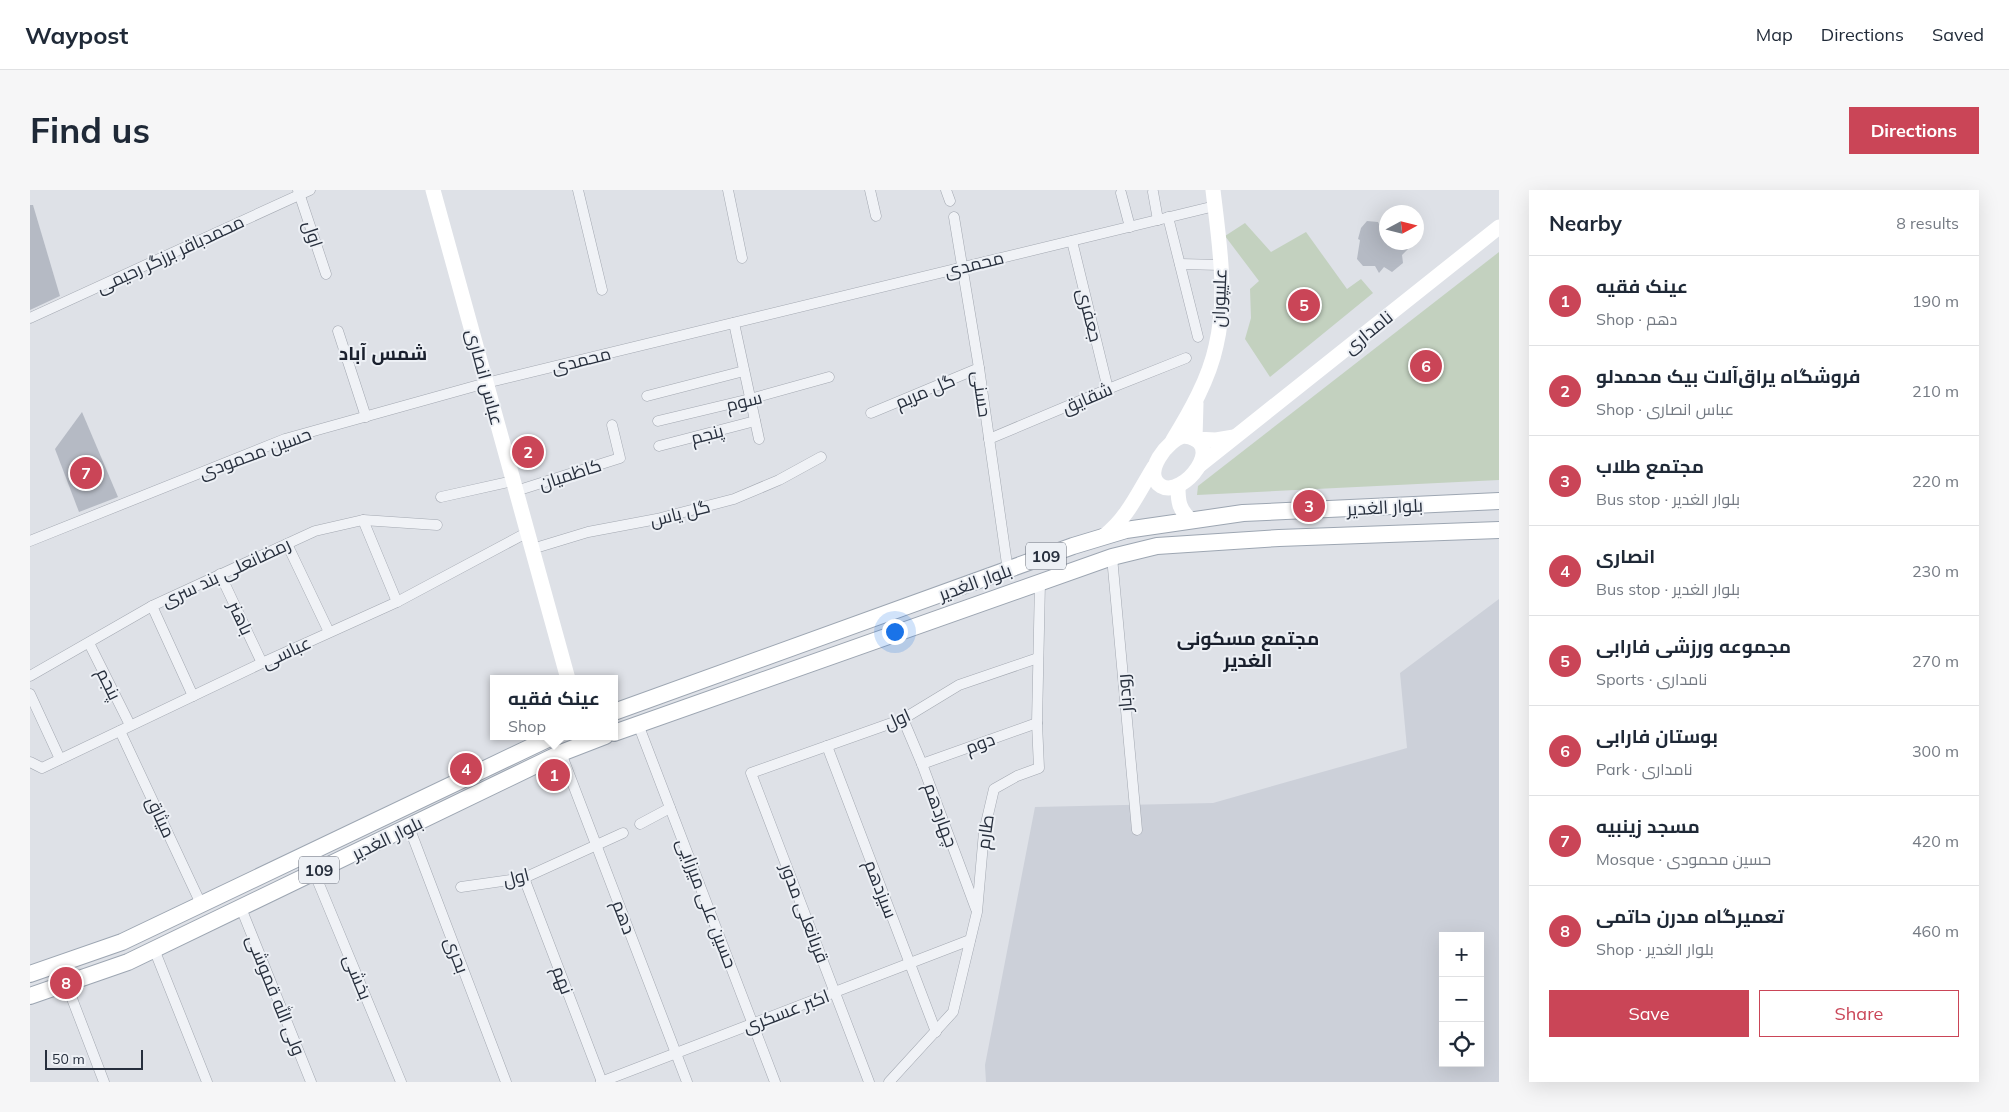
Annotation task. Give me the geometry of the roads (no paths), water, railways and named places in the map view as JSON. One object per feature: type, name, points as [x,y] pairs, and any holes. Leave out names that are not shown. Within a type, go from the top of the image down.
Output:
[{"type":"main road","name":"بلوار الغدیر","points":[[618,711],[1104,536],[1152,524],[1242,513],[1499,501]]},
{"type":"main road","name":"بلوار الغدیر","points":[[618,732],[1112,557],[1157,546],[1279,538],[1499,530]]},
{"type":"main road","name":"بلوار الغدیر","points":[[30,974],[122,942],[546,740]]},
{"type":"main road","name":"بلوار الغدیر","points":[[30,996],[128,962],[561,753],[595,740]]},
{"type":"street","name":"عباس انصاری","points":[[433,190],[567,675]]},
{"type":"street","points":[[578,190],[602,290]]},
{"type":"street","points":[[728,190],[742,258]]},
{"type":"street","points":[[870,190],[876,216]]},
{"type":"street","points":[[946,190],[950,201]]},
{"type":"street","name":"علیپوران","points":[[1196,402],[1216,347],[1221,306],[1220,265],[1213,190]]},
{"type":"street","name":"اول","points":[[303,192],[326,274]]},
{"type":"street","name":"محمدباقر برزگر رحیمی","points":[[30,318],[303,192]]},
{"type":"street","points":[[1153,192],[1180,264],[1198,337]]},
{"type":"street","points":[[1121,194],[1130,227]]},
{"type":"street","name":"محمدی","points":[[486,383],[1215,206]]},
{"type":"street","name":"حسنی","points":[[954,217],[979,368],[1008,571]]},
{"type":"street","name":"نامداری","points":[[1200,465],[1499,227]]},
{"type":"street","name":"جعفری","points":[[1072,241],[1108,389]]},
{"type":"street","points":[[1180,264],[1220,265]]},
{"type":"street","points":[[734,323],[759,440]]},
{"type":"street","points":[[338,331],[366,416]]},
{"type":"street","name":"شقایق","points":[[989,439],[1186,358]]},
{"type":"street","name":"گل مریم","points":[[871,413],[979,368]]},
{"type":"street","points":[[647,396],[744,370]]},
{"type":"street","name":"سوم","points":[[658,421],[750,399],[829,377]]},
{"type":"street","name":"حسین محمودی","points":[[30,541],[285,439],[486,383]]},
{"type":"street","points":[[1154,468],[1155,478],[1162,487],[1173,489],[1178,487],[1200,465],[1204,454],[1200,443],[1196,439],[1196,402]]},
{"type":"street","points":[[1104,536],[1114,529],[1196,402]]},
{"type":"street","name":"پنجم","points":[[659,446],[755,421]]},
{"type":"street","name":"کاظمیان","points":[[515,486],[620,458],[612,425]]},
{"type":"street","points":[[1173,440],[1184,436],[1216,440],[1236,437]]},
{"type":"street","name":"گل یاس","points":[[532,549],[588,532],[657,519],[734,500],[779,480],[821,456]]},
{"type":"street","points":[[441,497],[515,486]]},
{"type":"street","points":[[1178,487],[1178,500],[1181,512],[1190,519]]},
{"type":"street","points":[[363,520],[398,602]]},
{"type":"street","name":"رمضانعلی بند سری","points":[[30,676],[152,606],[315,531],[363,520],[437,525]]},
{"type":"street","name":"عباسی","points":[[30,762],[42,768],[262,663],[398,602],[528,532]]},
{"type":"street","points":[[287,544],[329,632]]},
{"type":"street","name":"رودبار","points":[[1112,557],[1137,830]]},
{"type":"street","name":"باهنر","points":[[220,574],[262,663]]},
{"type":"street","name":"طارم","points":[[889,1082],[953,1012],[977,912],[984,832],[994,789],[1017,776],[1039,768],[1037,723],[1040,582]]},
{"type":"street","points":[[152,606],[193,696]]},
{"type":"street","name":"پنجم","points":[[89,642],[130,725]]},
{"type":"street","name":"اول","points":[[751,773],[903,719],[959,685],[1038,658]]},
{"type":"street","points":[[30,694],[60,759]]},
{"type":"street","name":"چهاردهم","points":[[903,719],[922,764],[977,912]]},
{"type":"street","name":"دوم","points":[[922,764],[1037,723]]},
{"type":"street","name":"حسین علی میرزایی","points":[[638,724],[775,1082]]},
{"type":"street","name":"میثاق","points":[[120,731],[201,904]]},
{"type":"street","name":"سیزدهم","points":[[826,746],[936,1032]]},
{"type":"street","name":"دهم","points":[[561,753],[687,1082]]},
{"type":"street","name":"قربانعلی مدور","points":[[751,773],[869,1082]]},
{"type":"street","points":[[640,824],[670,808]]},
{"type":"street","name":"بحری","points":[[408,827],[506,1082]]},
{"type":"street","name":"اول","points":[[461,887],[524,878],[623,833]]},
{"type":"street","name":"بخشی","points":[[314,872],[401,1082]]},
{"type":"street","name":"نهم","points":[[524,878],[602,1082]]},
{"type":"street","name":"ولی الله قموشی","points":[[241,908],[311,1082]]},
{"type":"street","name":"اکبر عسکری","points":[[602,1082],[970,940]]},
{"type":"street","points":[[154,949],[207,1082]]},
{"type":"street","points":[[66,983],[104,1082]]},
{"type":"place","name":"مجموعه ورزشی فارابی","points":[[1304,305]]},
{"type":"place","name":"بوستان فارابی","points":[[1426,366]]},
{"type":"place","name":"فروشگاه یراق‌آلات بیک محمدلو","points":[[528,452]]},
{"type":"place","name":"مسجد زینبیه","points":[[86,473]]},
{"type":"place","name":"مجتمع طلاب","points":[[1309,506]]},
{"type":"place","name":"انصاری","points":[[466,769]]},
{"type":"place","name":"عینک فقیه","points":[[554,775]]},
{"type":"place","name":"تعمیرگاه مدرن حاتمی","points":[[66,983]]},
{"type":"district","name":"شمس آباد","points":[[383,353]]},
{"type":"district","name":"مجتمع مسکونی الغدیر","points":[[1248,649]]}]
